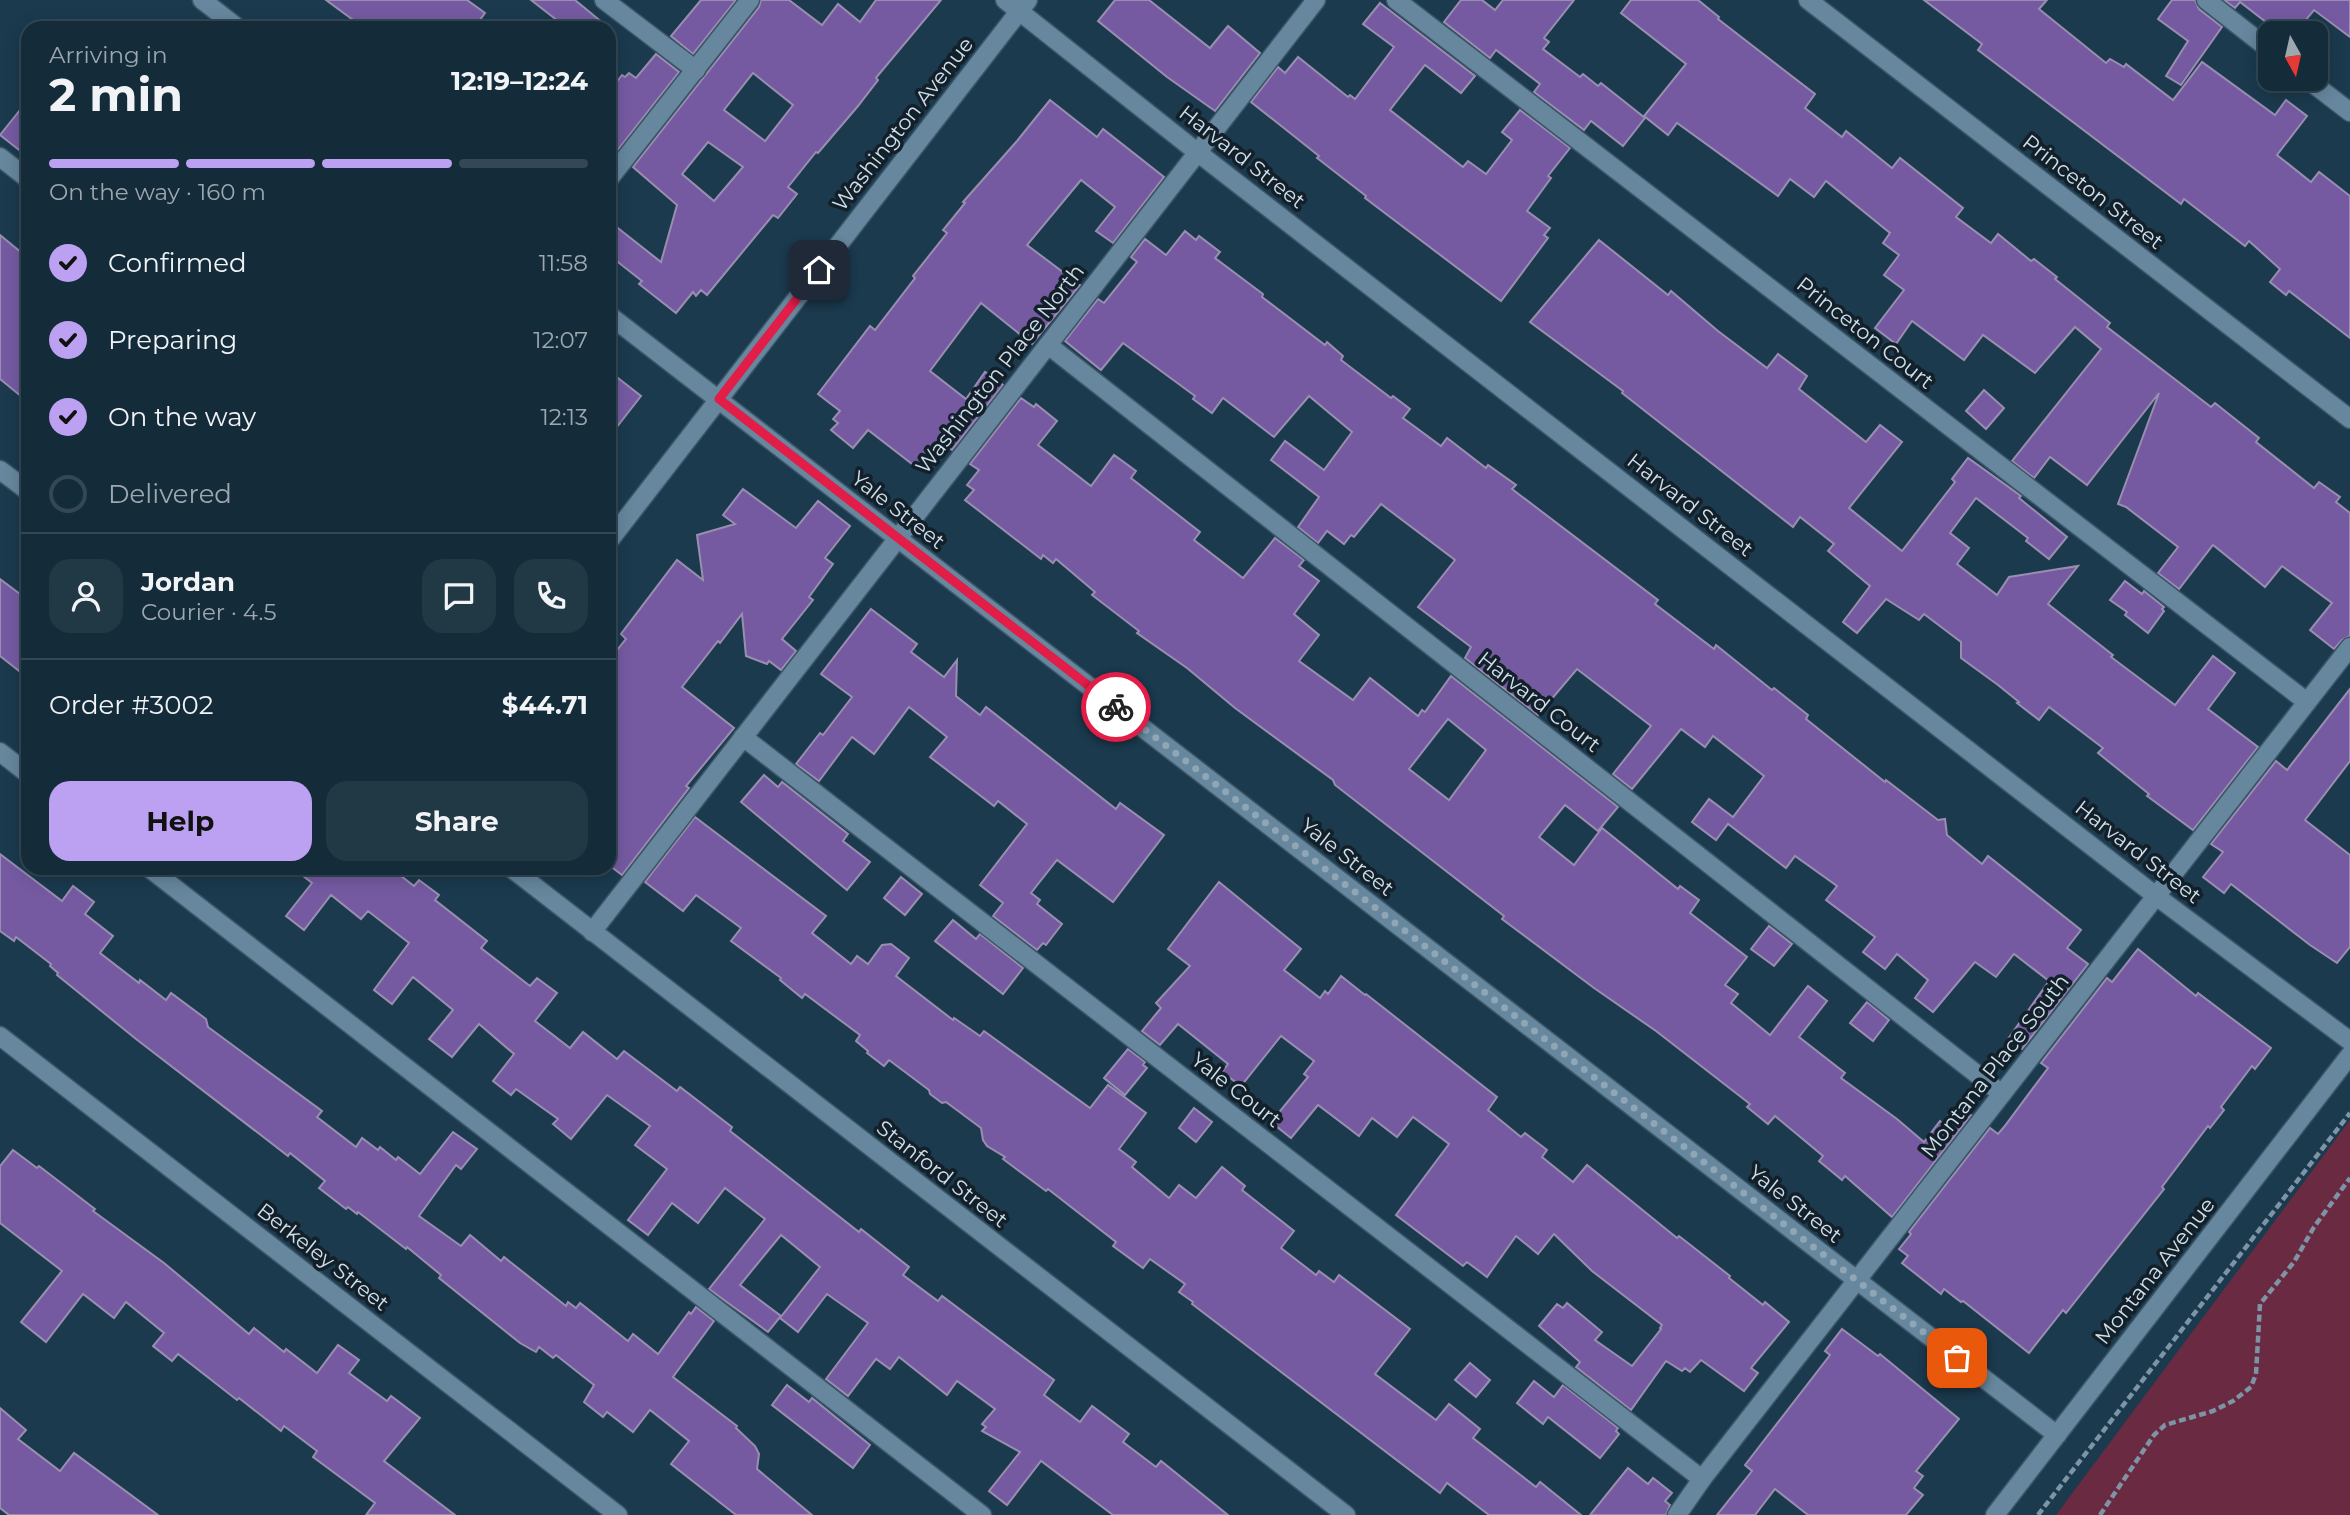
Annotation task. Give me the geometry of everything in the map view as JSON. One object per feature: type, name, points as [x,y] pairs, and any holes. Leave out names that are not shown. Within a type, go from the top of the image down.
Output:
[{"type":"street","points":[[202,0],[229,21]]},
{"type":"street","points":[[604,0],[696,70]]},
{"type":"street","points":[[616,170],[750,0]]},
{"type":"street","name":"Washington Place North","points":[[592,932],[1316,0]]},
{"type":"street","name":"Princeton Court","points":[[1396,0],[2307,702]]},
{"type":"street","name":"Princeton Street","points":[[1808,0],[2350,419]]},
{"type":"street","points":[[2206,0],[2258,41]]},
{"type":"street","name":"Harvard Street","points":[[1017,4],[1198,152],[2156,896],[2350,1041]]},
{"type":"street","name":"Washington Avenue","points":[[616,532],[1017,4]]},
{"type":"street","points":[[2323,91],[2350,112]]},
{"type":"street","points":[[0,157],[21,174]]},
{"type":"street","name":"Yale Street","points":[[616,320],[2057,1435]]},
{"type":"street","name":"Harvard Court","points":[[1048,345],[2001,1094]]},
{"type":"street","points":[[0,470],[21,486]]},
{"type":"street","name":"Montana Place South","points":[[1677,1515],[1702,1479],[2350,646]]},
{"type":"street","name":"Yale Court","points":[[743,737],[1702,1479]]},
{"type":"street","points":[[0,752],[21,768]]},
{"type":"street","points":[[158,875],[982,1515]]},
{"type":"street","name":"Stanford Street","points":[[520,875],[1346,1515]]},
{"type":"street","name":"Berkeley Street","points":[[0,1036],[618,1515]]},
{"type":"street","name":"Montana Avenue","points":[[1995,1515],[2350,1055]]},
{"type":"path","points":[[2038,1515],[2350,1113]]},
{"type":"path","points":[[2100,1515],[2154,1435],[2165,1425],[2213,1411],[2233,1401],[2251,1387],[2256,1374],[2260,1304],[2294,1262],[2314,1227],[2350,1178]]},
{"type":"shaded area","points":[[2350,1120],[2350,1515],[2056,1515]]},
{"type":"building","points":[[326,0],[467,0],[485,13],[479,21],[354,21]]},
{"type":"building","points":[[531,0],[575,0],[600,21],[558,21]]},
{"type":"building","points":[[701,0],[736,0],[693,54],[671,36]]},
{"type":"building","points":[[761,0],[789,0],[822,25],[838,4],[860,22],[876,0],[941,0],[876,78],[878,80],[858,106],[788,187],[797,194],[778,218],[773,215],[707,295],[701,290],[696,296],[693,292],[676,313],[639,284],[642,281],[616,261],[616,227],[661,262],[677,205],[633,167],[759,7]],"holes":[[[753,73],[793,105],[765,141],[724,110]],[[708,142],[743,167],[714,201],[682,174]]]},
{"type":"building","points":[[1115,0],[1149,0],[1210,48],[1228,26],[1260,53],[1215,111],[1167,77],[1098,21]]},
{"type":"building","points":[[1461,0],[1482,0],[1495,10],[1503,0],[1574,0],[1544,38],[1549,42],[1543,49],[1580,77],[1583,74],[1598,86],[1601,83],[1645,118],[1623,146],[1591,121],[1584,130],[1534,92],[1540,84],[1496,50],[1490,58],[1444,22]]},
{"type":"building","points":[[1631,0],[1698,0],[1719,17],[1718,19],[1815,94],[1805,108],[1842,137],[1846,131],[1892,168],[1900,158],[1963,208],[1956,217],[1991,243],[1998,234],[2031,261],[2034,259],[2110,323],[2107,327],[2211,407],[2215,403],[2259,438],[2256,442],[2314,488],[2319,482],[2340,497],[2336,502],[2350,513],[2350,636],[2334,649],[2310,630],[2332,603],[2282,566],[2265,587],[2213,545],[2179,589],[2158,573],[2178,547],[2126,507],[2118,504],[2159,393],[2087,485],[2050,457],[2034,478],[2012,461],[2101,349],[2075,327],[2035,373],[1983,335],[1964,360],[1912,321],[1896,344],[1875,328],[1904,290],[1884,275],[1899,255],[1883,243],[1890,233],[1826,181],[1814,197],[1790,179],[1778,196],[1677,123],[1668,135],[1644,116],[1686,64],[1621,13]]},
{"type":"building","points":[[1924,0],[2047,0],[2039,9],[2106,63],[2110,59],[2124,67],[2126,64],[2173,100],[2202,62],[2275,115],[2286,100],[2307,116],[2277,155],[2311,182],[2319,172],[2350,196],[2350,338],[2289,291],[2286,295],[2270,282],[2280,269],[2249,241],[2245,246],[2184,199],[2181,204],[1978,50],[1982,44]]},
{"type":"building","points":[[2172,0],[2195,0],[2199,9],[2222,27],[2181,85],[2166,76],[2188,41],[2158,19]]},
{"type":"building","points":[[2224,0],[2350,0],[2350,37],[2314,10],[2305,21],[2265,21],[2240,2],[2235,8]]},
{"type":"building","points":[[1380,3],[1475,76],[1461,93],[1425,65],[1390,110],[1463,167],[1468,161],[1486,174],[1512,140],[1502,132],[1520,110],[1570,148],[1548,176],[1551,178],[1527,211],[1550,228],[1544,235],[1548,238],[1501,301],[1365,198],[1366,196],[1317,158],[1319,156],[1251,102],[1278,67],[1285,73],[1298,57],[1348,97],[1350,95],[1355,99],[1394,47],[1363,24]]},
{"type":"building","points":[[656,54],[679,72],[616,152],[616,83],[622,75],[625,77],[629,73],[636,78]]},
{"type":"building","points":[[1050,100],[1097,137],[1103,129],[1164,177],[1113,243],[1096,231],[1115,207],[1081,180],[1027,245],[1080,285],[1032,344],[981,303],[930,371],[966,399],[985,372],[1003,385],[952,450],[938,440],[916,467],[868,430],[853,448],[831,430],[838,423],[833,419],[840,411],[818,394],[870,326],[875,330],[915,278],[913,276],[947,233],[943,230],[965,203],[963,202]]},
{"type":"building","points":[[21,109],[21,152],[0,135]]},
{"type":"building","points":[[1185,231],[1196,240],[1199,236],[1220,252],[1215,258],[1263,294],[1262,297],[1325,345],[1327,342],[1343,356],[1341,360],[1410,409],[1403,418],[1441,446],[1447,438],[1486,468],[1488,465],[1516,485],[1512,489],[1658,600],[1655,604],[1714,649],[1716,645],[1772,690],[1774,688],[1808,715],[1806,719],[1885,782],[1886,780],[1938,820],[1945,819],[1947,835],[1982,864],[1988,856],[2081,930],[2067,948],[2088,964],[2022,1049],[2008,1039],[2049,981],[2014,954],[1996,977],[1975,962],[1933,1012],[1915,998],[1928,980],[1897,954],[1885,969],[1863,952],[1875,937],[1826,900],[1837,886],[1795,856],[1786,868],[1728,824],[1716,840],[1692,822],[1709,799],[1733,817],[1764,776],[1713,736],[1705,747],[1681,729],[1632,789],[1613,774],[1651,726],[1577,669],[1538,715],[1465,658],[1471,647],[1418,607],[1455,560],[1381,504],[1354,537],[1351,535],[1344,544],[1327,531],[1318,543],[1298,527],[1319,497],[1271,460],[1285,441],[1324,470],[1352,432],[1309,396],[1274,437],[1223,398],[1212,413],[1193,399],[1195,396],[1123,343],[1101,370],[1065,341],[1098,299],[1104,303],[1137,262],[1131,257],[1145,239],[1166,255]]},
{"type":"building","points":[[0,235],[21,252],[21,396],[0,379]]},
{"type":"building","points":[[1599,240],[1668,295],[1671,291],[1767,368],[1778,354],[1807,376],[1799,389],[1866,442],[1880,425],[1902,442],[1849,508],[1902,551],[1955,482],[1952,479],[1968,458],[2021,496],[2019,498],[2067,537],[2049,559],[2026,541],[2028,538],[1976,498],[1950,533],[1969,548],[1957,564],[1997,595],[2009,577],[2078,566],[2048,604],[2113,655],[2111,657],[2175,705],[2213,656],[2235,673],[2208,709],[2258,747],[2193,830],[2147,796],[2149,794],[2098,753],[2103,748],[2049,707],[2039,720],[2017,703],[2019,702],[1961,658],[1961,642],[1924,614],[1919,620],[1886,599],[1857,633],[1843,622],[1870,586],[1828,551],[1834,544],[1800,517],[1793,527],[1622,393],[1623,391],[1530,322]]},
{"type":"building","points":[[616,376],[641,396],[616,428]]},
{"type":"building","points":[[1984,390],[2004,408],[1986,429],[1966,411]]},
{"type":"building","points":[[1021,398],[1034,407],[1036,404],[1057,421],[1038,445],[1091,486],[1114,455],[1136,471],[1131,478],[1200,532],[1194,540],[1243,578],[1275,538],[1304,560],[1299,566],[1319,581],[1294,614],[1319,635],[1299,661],[1353,700],[1370,678],[1418,716],[1422,710],[1425,712],[1451,676],[1618,807],[1598,831],[1565,805],[1539,837],[1574,865],[1602,828],[1678,889],[1680,886],[1699,900],[1690,913],[1747,957],[1725,985],[1738,994],[1731,1003],[1770,1035],[1808,986],[1827,1001],[1799,1037],[1845,1073],[1841,1078],[1924,1142],[1940,1121],[1943,1124],[1948,1116],[1952,1119],[1959,1108],[1971,1115],[1892,1217],[1845,1176],[1842,1180],[1819,1161],[1823,1156],[1775,1116],[1768,1124],[1747,1107],[1750,1104],[1656,1031],[1502,919],[1504,916],[1335,785],[1333,780],[1137,633],[1139,631],[1092,595],[1095,592],[1056,559],[1053,563],[1043,555],[1041,559],[965,500],[974,490],[967,485],[979,470],[970,464]],"holes":[[[1448,719],[1486,750],[1449,800],[1409,769]]]},
{"type":"building","points":[[743,489],[796,528],[818,501],[850,526],[825,558],[833,564],[809,597],[813,600],[782,639],[796,651],[781,670],[769,661],[767,664],[746,656],[742,614],[682,687],[734,728],[686,786],[689,788],[622,875],[616,870],[616,651],[626,639],[621,634],[677,560],[703,580],[697,535],[735,524],[723,515]]},
{"type":"building","points":[[0,579],[21,595],[21,672],[0,656]]},
{"type":"building","points":[[2125,581],[2142,594],[2144,591],[2164,607],[2148,633],[2110,600]]},
{"type":"building","points":[[871,609],[917,644],[911,652],[944,677],[957,660],[956,696],[980,715],[986,707],[1116,809],[1120,803],[1164,835],[1113,902],[1057,860],[1031,893],[1040,900],[1037,904],[1062,924],[1046,945],[1043,943],[1037,950],[993,916],[1003,903],[980,885],[1027,824],[998,801],[994,806],[930,757],[947,737],[909,707],[874,754],[852,737],[819,781],[796,764],[820,733],[823,735],[852,697],[821,674]]},
{"type":"building","points":[[2350,689],[2350,761],[2305,820],[2350,855],[2350,947],[2337,963],[2231,884],[2224,893],[2203,877],[2223,852],[2211,844],[2276,761],[2287,770]]},
{"type":"building","points":[[764,775],[778,787],[782,782],[848,834],[843,841],[870,862],[847,890],[741,802]]},
{"type":"building","points":[[695,817],[826,916],[812,933],[851,964],[857,956],[868,964],[882,945],[891,944],[909,958],[896,976],[953,1020],[954,1018],[980,1036],[984,1031],[1090,1108],[1108,1085],[1146,1113],[1119,1149],[1136,1162],[1132,1167],[1169,1198],[1179,1185],[1196,1198],[1222,1167],[1245,1186],[1242,1190],[1294,1231],[1281,1248],[1316,1275],[1319,1271],[1334,1282],[1339,1275],[1410,1329],[1375,1374],[1436,1420],[1449,1404],[1480,1429],[1473,1438],[1536,1487],[1540,1482],[1581,1515],[1489,1515],[1447,1483],[1440,1493],[1192,1304],[1193,1302],[1179,1292],[1185,1284],[1150,1259],[1143,1268],[1113,1246],[1116,1242],[987,1146],[981,1128],[946,1102],[942,1103],[889,1060],[884,1066],[867,1053],[856,1041],[860,1035],[805,994],[802,998],[780,980],[781,978],[731,941],[741,928],[696,895],[683,911],[645,882]]},
{"type":"building","points":[[0,854],[21,870],[21,875],[28,875],[62,901],[73,886],[94,902],[85,914],[113,936],[100,953],[166,1000],[171,993],[206,1019],[208,1027],[322,1111],[317,1117],[356,1147],[362,1138],[378,1150],[380,1147],[396,1160],[398,1157],[420,1174],[453,1132],[477,1149],[461,1169],[456,1165],[419,1216],[461,1246],[470,1235],[501,1261],[504,1257],[566,1306],[568,1302],[576,1308],[580,1303],[628,1341],[633,1334],[658,1354],[689,1312],[691,1314],[696,1307],[714,1321],[673,1377],[737,1426],[759,1454],[757,1469],[812,1515],[736,1515],[671,1464],[689,1441],[650,1410],[633,1432],[607,1412],[603,1417],[584,1402],[594,1385],[556,1355],[553,1358],[539,1347],[536,1352],[520,1343],[439,1278],[441,1275],[407,1247],[406,1249],[358,1212],[357,1214],[348,1207],[346,1209],[319,1188],[325,1181],[290,1153],[288,1156],[136,1039],[57,975],[51,964],[16,937],[14,941],[0,931]]},
{"type":"building","points":[[302,875],[400,875],[414,886],[419,880],[439,895],[435,900],[487,941],[481,948],[530,986],[537,978],[557,993],[535,1021],[570,1048],[583,1032],[617,1059],[624,1051],[677,1091],[680,1087],[732,1127],[730,1131],[859,1232],[861,1229],[909,1267],[903,1275],[938,1301],[942,1296],[1054,1380],[1044,1395],[1080,1422],[1092,1406],[1129,1434],[1123,1442],[1156,1467],[1161,1461],[1228,1515],[1113,1515],[1041,1461],[1007,1505],[989,1491],[1020,1452],[982,1431],[986,1427],[982,1424],[995,1409],[957,1381],[947,1395],[899,1357],[890,1369],[876,1359],[848,1396],[826,1379],[868,1323],[827,1294],[798,1332],[780,1318],[820,1267],[781,1235],[740,1285],[781,1316],[768,1332],[709,1289],[765,1219],[725,1188],[698,1223],[672,1203],[648,1235],[628,1220],[667,1169],[635,1145],[650,1126],[607,1095],[571,1139],[553,1124],[558,1119],[516,1089],[511,1095],[493,1081],[514,1054],[479,1024],[452,1057],[429,1039],[453,1010],[413,977],[392,1004],[374,990],[409,943],[368,911],[361,919],[331,895],[304,930],[286,916],[312,883]]},
{"type":"building","points":[[901,877],[922,894],[905,915],[884,898]]},
{"type":"building","points":[[1219,882],[1301,949],[1284,970],[1320,998],[1325,991],[1328,994],[1341,976],[1497,1097],[1488,1110],[1521,1137],[1525,1133],[1547,1150],[1542,1157],[1573,1182],[1587,1165],[1677,1238],[1679,1236],[1730,1276],[1729,1278],[1763,1305],[1765,1302],[1789,1322],[1751,1368],[1758,1373],[1744,1391],[1701,1360],[1690,1372],[1685,1368],[1682,1371],[1666,1361],[1631,1410],[1576,1367],[1580,1362],[1539,1326],[1557,1304],[1563,1308],[1567,1303],[1602,1332],[1595,1340],[1632,1366],[1662,1325],[1592,1271],[1554,1234],[1538,1254],[1516,1236],[1487,1277],[1467,1262],[1463,1266],[1396,1215],[1449,1144],[1413,1117],[1397,1137],[1372,1118],[1359,1136],[1318,1105],[1291,1138],[1271,1122],[1308,1077],[1304,1074],[1314,1061],[1281,1036],[1241,1086],[1222,1072],[1228,1064],[1178,1024],[1160,1045],[1142,1031],[1161,1008],[1156,1003],[1190,966],[1168,949]]},
{"type":"building","points":[[953,920],[976,939],[980,934],[1023,968],[1003,994],[935,941]]},
{"type":"building","points":[[1769,926],[1792,944],[1774,966],[1751,949]]},
{"type":"building","points":[[2138,949],[2196,996],[2198,993],[2271,1048],[2255,1069],[2252,1066],[2221,1107],[2224,1110],[2210,1128],[2208,1126],[2162,1187],[2164,1189],[2066,1313],[2063,1310],[2029,1353],[1963,1301],[1944,1289],[1941,1294],[1902,1263],[1908,1256],[1899,1249],[1911,1234],[1909,1232],[1990,1128],[1998,1134],[2004,1127],[2048,1068],[2041,1063],[2107,978],[2112,982]]},
{"type":"building","points":[[1867,1002],[1889,1020],[1873,1041],[1850,1023]]},
{"type":"building","points":[[1128,1049],[1145,1062],[1143,1065],[1147,1068],[1125,1095],[1104,1078]]},
{"type":"building","points":[[1194,1108],[1212,1122],[1196,1142],[1179,1128]]},
{"type":"building","points":[[13,1150],[37,1168],[39,1166],[95,1209],[93,1211],[164,1263],[249,1334],[254,1328],[317,1373],[338,1345],[359,1360],[349,1373],[387,1401],[391,1396],[420,1418],[384,1461],[455,1515],[366,1515],[375,1503],[313,1457],[317,1451],[284,1426],[281,1431],[178,1354],[172,1361],[153,1346],[164,1333],[126,1302],[114,1318],[83,1294],[46,1342],[21,1322],[62,1271],[0,1223],[0,1166]]},
{"type":"building","points":[[1842,1329],[1878,1356],[1880,1354],[1959,1419],[1916,1471],[1923,1476],[1914,1488],[1923,1495],[1906,1515],[1808,1515],[1775,1489],[1755,1515],[1717,1515],[1752,1471],[1745,1465],[1830,1355],[1825,1351]]},
{"type":"building","points":[[1470,1363],[1490,1380],[1476,1397],[1455,1380]]},
{"type":"building","points":[[1534,1381],[1554,1397],[1563,1385],[1618,1428],[1616,1431],[1619,1434],[1600,1458],[1548,1417],[1543,1424],[1517,1403]]},
{"type":"building","points":[[787,1385],[809,1402],[812,1398],[870,1445],[853,1468],[772,1405]]},
{"type":"building","points":[[0,1408],[26,1430],[18,1439],[60,1471],[74,1453],[158,1515],[9,1515],[0,1508]]},
{"type":"building","points":[[1628,1468],[1648,1484],[1653,1478],[1672,1493],[1665,1501],[1670,1505],[1666,1515],[1590,1515]]},
{"type":"way so far","points":[[1116,707],[1957,1358]]},
{"type":"route","points":[[819,270],[719,399],[1116,707]]}]
